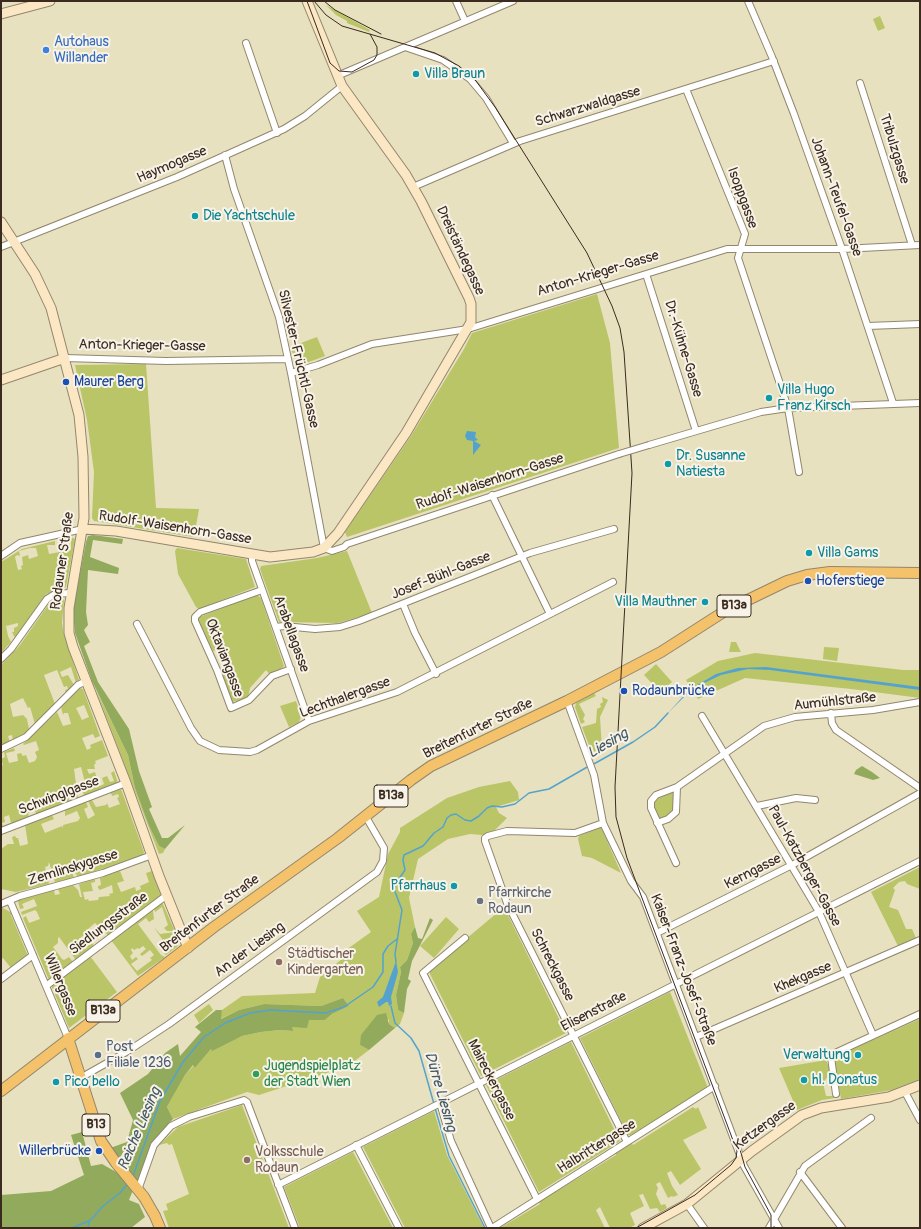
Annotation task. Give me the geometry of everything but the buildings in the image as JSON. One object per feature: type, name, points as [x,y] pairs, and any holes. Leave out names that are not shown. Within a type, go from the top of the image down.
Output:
[{"type":"main road","points":[[1,14],[50,1]]},
{"type":"main road","name":"Dreiständegasse","points":[[307,1],[342,86],[414,187],[471,304],[472,322],[406,433],[338,532],[324,548]]},
{"type":"main road","name":"Rodauner Straße","points":[[1,222],[44,290],[51,308],[79,415],[83,457],[83,528],[70,593],[69,633],[188,948]]},
{"type":"main road","name":"Anton-Krieger-Gasse","points":[[1,380],[65,358]]},
{"type":"main road","name":"Rudolf-Waisenhorn-Gasse","points":[[83,528],[116,531],[270,557],[291,555],[324,548]]},
{"type":"main road","name":"Breitenfurter Straße","points":[[1,1091],[230,915],[366,817],[407,783],[431,766],[567,701],[661,652],[725,611],[787,581],[830,572],[920,573]]},
{"type":"main road","name":"Willergasse","points":[[68,1038],[82,1077],[101,1141],[137,1188]]},
{"type":"main road","name":"Ketzergasse","points":[[643,1228],[687,1204],[802,1115],[811,1111],[889,1097],[920,1085]]},
{"type":"main road","name":"B13","points":[[137,1188],[155,1216],[160,1228]]},
{"type":"street","points":[[456,1],[465,22]]},
{"type":"street","points":[[337,76],[513,1]]},
{"type":"street","name":"Johann-Teufel-Gasse","points":[[748,1],[774,62],[842,249],[893,403]]},
{"type":"street","points":[[246,43],[277,133]]},
{"type":"street","points":[[405,47],[443,60],[470,79],[486,98],[514,143]]},
{"type":"street","name":"Schwarzwaldgasse","points":[[414,187],[514,143],[774,62]]},
{"type":"street","name":"Tribulzgasse","points":[[860,83],[912,245]]},
{"type":"street","name":"Haymogasse","points":[[1,247],[177,177],[277,133],[300,120],[342,86]]},
{"type":"street","name":"Isoppgasse","points":[[686,89],[745,234],[738,258],[788,408]]},
{"type":"street","name":"Silvester-Früchtl-Gasse","points":[[225,156],[234,189],[277,312],[291,373],[324,548]]},
{"type":"street","name":"Anton-Krieger-Gasse","points":[[291,373],[318,365],[378,343],[468,329],[727,249],[842,249],[920,245]]},
{"type":"street","name":"Dr.-Kühne-Gasse","points":[[646,274],[696,431]]},
{"type":"street","points":[[868,326],[920,324]]},
{"type":"street","name":"Anton-Krieger-Gasse","points":[[65,358],[166,361],[287,359]]},
{"type":"street","points":[[696,431],[761,412],[788,408],[920,403]]},
{"type":"street","points":[[788,408],[799,472]]},
{"type":"street","name":"Rudolf-Waisenhorn-Gasse","points":[[324,548],[332,551],[344,547],[347,544],[492,495],[696,431]]},
{"type":"street","points":[[492,495],[550,614]]},
{"type":"street","name":"Rudolf-Waisenhorn-Gasse","points":[[1,556],[20,543],[83,528]]},
{"type":"street","name":"Josef-Bühl-Gasse","points":[[276,627],[340,627],[522,557],[614,529]]},
{"type":"street","points":[[338,532],[347,544]]},
{"type":"street","name":"Arabellagasse","points":[[252,554],[252,561],[309,721]]},
{"type":"street","name":"Lechthalergasse","points":[[137,624],[191,728],[200,741],[219,750],[254,752],[309,721],[397,692],[436,674],[614,582]]},
{"type":"street","name":"Oktaviangasse","points":[[262,590],[200,612],[195,617],[230,708],[251,698],[274,675],[291,669]]},
{"type":"street","points":[[1,659],[11,649],[47,599],[55,594],[70,593]]},
{"type":"street","points":[[403,604],[415,633],[436,674]]},
{"type":"street","points":[[1,749],[26,737],[78,685],[86,681]]},
{"type":"street","name":"Kaiser-Franz-Josef-Straße","points":[[567,701],[594,775],[604,823],[631,881],[643,897],[742,1160],[779,1228]]},
{"type":"street","name":"Aumühlstraße","points":[[676,863],[651,808],[651,801],[656,796],[677,787],[764,726],[794,717],[873,710],[920,702]]},
{"type":"street","points":[[831,713],[832,723],[836,730],[920,788]]},
{"type":"street","name":"Paul-Katzberger-Gasse","points":[[702,716],[725,752],[819,912],[873,1035]]},
{"type":"street","name":"Schwinglgasse","points":[[1,831],[126,783]]},
{"type":"street","points":[[657,823],[668,819],[676,812],[677,787]]},
{"type":"street","name":"Kerngasse","points":[[657,933],[792,865],[920,793]]},
{"type":"street","points":[[757,806],[796,798],[815,800]]},
{"type":"street","name":"An der Liesing","points":[[82,1077],[169,1024],[377,872],[383,861],[384,848],[366,817]]},
{"type":"street","name":"Schreckgasse","points":[[604,823],[575,833],[507,831],[485,838],[507,903],[627,1142]]},
{"type":"street","name":"Zemlinskygasse","points":[[1,904],[103,874],[152,855]]},
{"type":"street","name":"Elisenstraße","points":[[278,1185],[920,861]]},
{"type":"street","name":"Siedlungsstraße","points":[[46,986],[167,895]]},
{"type":"street","name":"Willergasse","points":[[10,901],[68,1038]]},
{"type":"street","name":"Maireckergasse","points":[[465,938],[423,973],[480,1082],[537,1199]]},
{"type":"street","name":"Khekgasse","points":[[696,1037],[920,940]]},
{"type":"street","points":[[1,979],[33,955]]},
{"type":"street","points":[[836,1094],[831,1057],[833,1054],[920,1014]]},
{"type":"street","name":"Halbrittergasse","points":[[492,1228],[714,1086]]},
{"type":"street","points":[[905,1092],[920,1120]]},
{"type":"street","points":[[137,1188],[154,1145],[170,1126],[189,1117],[240,1100],[247,1102],[295,1228]]},
{"type":"street","points":[[436,1104],[492,1228]]},
{"type":"street","points":[[769,1228],[800,1172],[810,1162],[871,1118]]},
{"type":"street","points":[[356,1145],[399,1228]]},
{"type":"street","points":[[800,1172],[842,1228]]},
{"type":"street","points":[[687,1204],[704,1228]]},
{"type":"green space","points":[[326,5],[370,30],[369,32],[347,23],[347,21],[336,15]]},
{"type":"green space","points":[[880,16],[885,28],[878,31],[873,19]]},
{"type":"green space","points":[[597,294],[610,343],[619,448],[347,537],[345,532],[411,436],[464,349],[472,333]]},
{"type":"green space","points":[[317,337],[325,356],[309,362],[297,363],[290,347]]},
{"type":"green space","points":[[146,364],[156,508],[199,509],[194,537],[94,521],[92,518],[94,472],[87,420],[75,365]]},
{"type":"green space","points":[[93,535],[123,539],[122,544],[93,540],[90,557],[119,568],[118,574],[88,570],[86,612],[88,625],[84,630],[90,642],[84,646],[98,682],[129,729],[139,771],[152,807],[149,809],[162,838],[168,838],[185,825],[165,849],[159,846],[149,826],[135,788],[128,755],[92,681],[75,633],[73,610],[86,542],[88,536]]},
{"type":"green space","points":[[71,537],[75,539],[66,587],[46,594],[15,638],[12,632],[14,632],[14,628],[18,626],[18,623],[6,626],[11,642],[1,653],[1,562],[22,549],[55,541],[55,545],[47,545],[49,554],[71,550]],"holes":[[[36,548],[38,556],[29,559],[28,555],[22,557],[22,569],[18,570],[15,557],[17,555],[20,556],[19,551]]]},
{"type":"green space","points":[[177,548],[246,559],[255,587],[199,609],[196,607],[178,574],[175,551]]},
{"type":"green space","points":[[347,551],[372,613],[338,623],[279,622],[260,569],[261,566],[317,558]]},
{"type":"green space","points":[[257,595],[261,598],[284,666],[280,670],[270,675],[266,670],[250,688],[248,698],[232,702],[220,669],[225,667],[218,650],[213,651],[198,620],[199,617]]},
{"type":"green space","points":[[61,597],[64,600],[62,623],[64,635],[79,680],[76,683],[71,667],[60,672],[62,677],[68,675],[74,685],[66,693],[65,690],[68,689],[67,686],[64,687],[57,670],[44,675],[55,704],[35,724],[30,707],[28,708],[23,698],[10,704],[13,717],[23,715],[27,719],[29,729],[19,739],[13,741],[12,735],[8,736],[10,742],[2,745],[1,665],[20,645],[51,601]]},
{"type":"green space","points":[[731,642],[736,642],[741,652],[729,652]]},
{"type":"green space","points":[[824,647],[839,648],[837,661],[823,659]]},
{"type":"green space","points":[[755,653],[903,670],[920,670],[920,698],[745,678],[698,699],[686,680],[718,661]]},
{"type":"green space","points":[[656,664],[672,682],[660,692],[644,675]]},
{"type":"green space","points":[[80,688],[83,689],[100,736],[95,738],[93,734],[82,738],[87,750],[91,748],[90,745],[102,740],[108,756],[95,761],[95,769],[87,769],[89,774],[95,772],[97,779],[91,781],[93,784],[98,781],[100,786],[104,784],[102,778],[107,776],[110,782],[114,781],[111,773],[114,771],[118,783],[84,796],[83,792],[87,790],[81,767],[74,769],[78,798],[72,801],[71,797],[76,794],[74,786],[65,788],[70,802],[36,814],[35,810],[28,813],[29,817],[11,823],[9,815],[4,817],[5,822],[2,823],[3,826],[1,827],[1,766],[3,765],[1,759],[5,757],[4,752],[14,748],[15,751],[6,753],[9,763],[18,761],[17,754],[21,753],[23,756],[26,755],[29,763],[35,761],[37,757],[35,752],[39,750],[36,741],[23,744],[57,712],[63,726],[71,724],[68,713],[64,713],[63,715],[61,707]],"holes":[[[84,705],[89,717],[82,720],[76,708]]]},
{"type":"green space","points":[[96,690],[128,755],[135,788],[149,826],[159,846],[165,849],[163,853],[159,854]]},
{"type":"green space","points":[[594,693],[596,696],[579,704],[585,715],[583,719],[585,722],[581,724],[575,707],[576,703]]},
{"type":"green space","points":[[602,697],[608,700],[600,717],[602,749],[592,753],[582,727],[596,723],[597,709],[601,707],[600,704],[603,702]]},
{"type":"green space","points":[[296,701],[301,716],[299,722],[289,727],[280,706]]},
{"type":"green space","points":[[862,766],[880,778],[873,780],[854,774],[856,770]]},
{"type":"green space","points":[[510,781],[518,792],[519,800],[496,807],[499,813],[507,818],[494,831],[482,835],[470,834],[448,839],[418,859],[409,898],[415,927],[411,934],[413,943],[407,960],[400,967],[401,972],[396,995],[398,1010],[404,1013],[400,1024],[395,1028],[389,1024],[389,1019],[360,1045],[369,1050],[348,1066],[259,1095],[247,1092],[173,1119],[167,1107],[168,1105],[185,1075],[194,1065],[195,1068],[211,1049],[242,1036],[280,1030],[292,1031],[291,1027],[309,1020],[325,1020],[332,1014],[349,1006],[343,998],[321,1006],[264,1004],[239,1010],[220,1019],[222,1010],[242,996],[315,993],[320,977],[349,953],[346,950],[371,932],[357,911],[379,897],[388,854],[400,832],[400,828],[447,798],[479,787]]},
{"type":"green space","points":[[121,789],[144,852],[143,855],[78,877],[74,871],[72,872],[74,878],[55,882],[49,862],[48,866],[45,867],[49,884],[16,892],[1,889],[1,849],[8,844],[14,844],[12,837],[15,836],[14,833],[16,838],[18,838],[20,846],[28,844],[25,825],[52,815],[54,819],[41,824],[45,833],[62,826],[63,828],[63,825],[78,821],[80,818],[77,811],[65,816],[65,810],[86,802],[88,807],[84,809],[88,819],[95,815],[88,801],[92,800],[96,807],[106,805],[107,803],[109,808],[120,804],[117,798],[119,797],[118,794],[112,796],[111,793]]},
{"type":"green space","points":[[672,792],[674,795],[675,808],[671,815],[660,819],[657,818],[653,809],[655,800]]},
{"type":"green space","points":[[599,826],[601,827],[621,873],[592,858],[582,856],[578,839],[579,836],[597,829]]},
{"type":"green space","points":[[920,867],[920,889],[907,884],[905,881],[899,882],[893,888],[895,890],[889,907],[898,910],[906,929],[912,929],[916,938],[898,946],[871,892]]},
{"type":"green space","points":[[120,871],[124,881],[117,883],[121,892],[135,887],[136,891],[141,889],[140,886],[149,882],[146,873],[152,871],[161,896],[108,936],[101,926],[99,927],[95,923],[88,929],[93,936],[88,937],[85,934],[79,939],[86,947],[92,943],[94,946],[76,960],[59,937],[58,943],[53,947],[62,959],[64,960],[69,957],[73,962],[49,980],[23,918],[26,916],[29,923],[40,919],[35,910],[22,915],[21,912],[37,906],[34,899],[22,904],[24,908],[20,909],[18,901],[22,898],[54,890],[55,895],[60,894],[58,889],[73,885],[78,890],[80,897],[82,897],[79,884],[95,879],[95,882],[91,883],[93,891],[83,892],[85,900],[98,900],[99,897],[110,896],[109,894],[113,893],[112,885],[100,890],[98,888],[98,886],[101,885],[100,878]]},
{"type":"green space","points":[[162,902],[174,929],[172,931],[167,931],[164,928],[168,925],[162,907],[155,912],[154,908]]},
{"type":"green space","points":[[1,907],[12,913],[11,915],[28,956],[11,968],[3,958],[1,960]]},
{"type":"green space","points":[[504,907],[566,1033],[481,1076],[430,974],[430,971],[467,941],[466,939]]},
{"type":"green space","points":[[151,910],[153,911],[154,919],[149,922],[146,918],[138,924],[161,955],[165,957],[138,976],[111,940]],"holes":[[[143,946],[146,949],[140,954],[142,956],[150,950],[154,955],[150,958],[152,960],[137,971],[131,964],[138,959],[136,957],[132,960],[130,956],[133,953],[131,950],[132,948],[134,950]]]},
{"type":"green space","points":[[446,917],[459,929],[434,958],[420,946]]},
{"type":"green space","points":[[430,918],[433,920],[412,961],[408,979],[411,981],[407,989],[404,1013],[398,1010],[396,995],[401,972],[400,967],[407,960],[413,943],[411,934],[415,927],[418,938],[422,939]]},
{"type":"green space","points":[[154,927],[160,934],[175,932],[178,946],[166,955],[164,953],[168,950],[166,945]]},
{"type":"green space","points":[[90,956],[117,992],[69,1028],[51,985]]},
{"type":"green space","points":[[670,992],[708,1088],[631,1135],[628,1135],[580,1038]]},
{"type":"green space","points":[[343,998],[349,1006],[332,1014],[325,1020],[309,1020],[307,1028],[292,1027],[293,1031],[280,1030],[242,1036],[212,1051],[211,1049],[195,1068],[193,1065],[185,1075],[167,1107],[173,1119],[151,1143],[138,1182],[121,1162],[128,1152],[124,1151],[119,1159],[110,1148],[127,1142],[133,1120],[120,1093],[148,1074],[165,1053],[178,1044],[180,1056],[201,1032],[195,1027],[216,1010],[222,1010],[221,1019],[239,1010],[264,1004],[321,1006]]},
{"type":"green space","points":[[209,1004],[213,1010],[199,1023],[194,1015]]},
{"type":"green space","points":[[386,1013],[389,1024],[395,1028],[369,1050],[360,1045],[361,1035],[377,1015]]},
{"type":"green space","points":[[920,1019],[920,1079],[892,1090],[841,1099],[834,1060],[837,1056]]},
{"type":"green space","points":[[571,1042],[620,1141],[539,1192],[486,1085]]},
{"type":"green space","points":[[826,1060],[831,1072],[823,1083],[826,1096],[835,1096],[835,1098],[822,1100],[797,1110],[779,1068]]},
{"type":"green space","points":[[242,1105],[289,1228],[169,1228],[163,1211],[168,1210],[166,1204],[189,1194],[172,1144],[169,1145],[167,1143],[159,1145],[178,1127]]},
{"type":"green space","points":[[693,1107],[696,1109],[698,1107],[707,1128],[683,1140],[701,1169],[680,1185],[671,1171],[667,1173],[672,1186],[678,1195],[673,1197],[668,1198],[660,1182],[656,1184],[658,1188],[656,1194],[661,1205],[665,1204],[667,1208],[660,1212],[657,1208],[650,1209],[643,1194],[639,1195],[644,1206],[630,1213],[635,1225],[629,1228],[610,1228],[600,1207],[596,1210],[605,1228],[500,1228],[540,1204],[538,1200],[556,1189],[557,1191],[616,1155],[615,1152],[631,1142],[633,1145]]},
{"type":"green space","points":[[434,1111],[447,1155],[484,1228],[405,1228],[363,1147]]},
{"type":"green space","points":[[82,1132],[91,1166],[102,1164],[118,1173],[133,1190],[129,1200],[139,1204],[145,1217],[131,1228],[1,1228],[1,1195],[51,1191],[84,1175],[71,1135]]},
{"type":"green space","points":[[353,1152],[393,1228],[300,1228],[284,1187]]},
{"type":"water","points":[[467,431],[476,432],[475,437],[478,440],[474,441],[481,445],[473,455],[473,441],[467,440],[465,436]]},
{"type":"water","points":[[766,667],[920,687],[920,690],[770,670],[748,669],[721,675],[702,684],[685,696],[667,714],[689,690],[716,674],[738,668]]},
{"type":"water","points":[[396,961],[398,972],[391,997],[392,1004],[389,1006],[388,1002],[386,1002],[379,1007],[377,1002],[383,997]]},
{"type":"waterway","name":"Liesing","points":[[592,765],[633,742],[655,727],[668,713]]},
{"type":"waterway","name":"Liesing","points":[[396,962],[395,954],[402,910],[394,889],[396,883],[405,870],[403,860],[404,855],[423,846],[434,833],[443,827],[447,818],[451,815],[456,814],[465,820],[471,821],[487,808],[492,806],[502,807],[515,804],[529,793],[549,789],[589,766]]},
{"type":"waterway","name":"Reiche Liesing","points":[[133,1176],[160,1101],[183,1062],[204,1037],[225,1023],[250,1013],[270,1010],[325,1013],[344,1007],[373,987],[383,972],[383,954],[388,946],[397,939]]},
{"type":"waterway","name":"Dürre Liesing","points":[[391,1006],[395,1023],[411,1038],[419,1051],[434,1104]]},
{"type":"waterway","name":"Dürre Liesing","points":[[435,1108],[449,1156],[485,1228]]},
{"type":"waterway","name":"Reiche Liesing","points":[[72,1228],[91,1220],[102,1207],[120,1193],[128,1183]]},
{"type":"waterway","name":"Reiche Liesing","points":[[88,1228],[89,1222]]},
{"type":"tram line","points":[[307,1],[330,63],[339,71],[352,72],[374,60],[377,55],[377,47],[370,34]]},
{"type":"tram line","points":[[314,1],[326,15],[342,26],[435,53],[459,66],[476,81],[495,107],[587,253],[612,306],[620,328],[624,352],[632,473],[615,787],[616,817],[627,858],[737,1151],[736,1158],[731,1165],[695,1195],[636,1228]]},
{"type":"tram line","points":[[324,1],[335,10],[381,34]]},
{"type":"tram line","points":[[739,1146],[745,1167],[771,1215],[771,1228]]},
{"type":"place","name":"Autohaus Willander","points":[[46,50]]},
{"type":"place","name":"Villa Braun","points":[[416,74]]},
{"type":"place","name":"Die Yachtschule","points":[[195,216]]},
{"type":"place","name":"Maurer Berg","points":[[66,382]]},
{"type":"place","name":"Villa Hugo Franz Kirsch","points":[[769,398]]},
{"type":"place","name":"Dr. Susanne Natiesta","points":[[668,464]]},
{"type":"place","name":"Villa Gams","points":[[809,553]]},
{"type":"place","name":"Hoferstiege","points":[[808,581]]},
{"type":"place","name":"Villa Mauthner","points":[[705,602]]},
{"type":"place","name":"Rodaunbrücke","points":[[624,691]]},
{"type":"place","name":"Pfarrhaus","points":[[454,886]]},
{"type":"place","name":"Pfarrkirche Rodaun","points":[[480,901]]},
{"type":"place","name":"Städtischer Kindergarten","points":[[279,962]]},
{"type":"place","name":"Post Filiale 1236","points":[[98,1055]]},
{"type":"place","name":"Verwaltung","points":[[858,1055]]},
{"type":"place","name":"Jugendspielplatz der Stadt Wien","points":[[256,1074]]},
{"type":"place","name":"hl. Donatus","points":[[804,1080]]},
{"type":"place","name":"Pico bello","points":[[56,1082]]},
{"type":"place","name":"Willerbrücke","points":[[99,1151]]},
{"type":"place","name":"Volksschule Rodaun","points":[[247,1160]]}]
